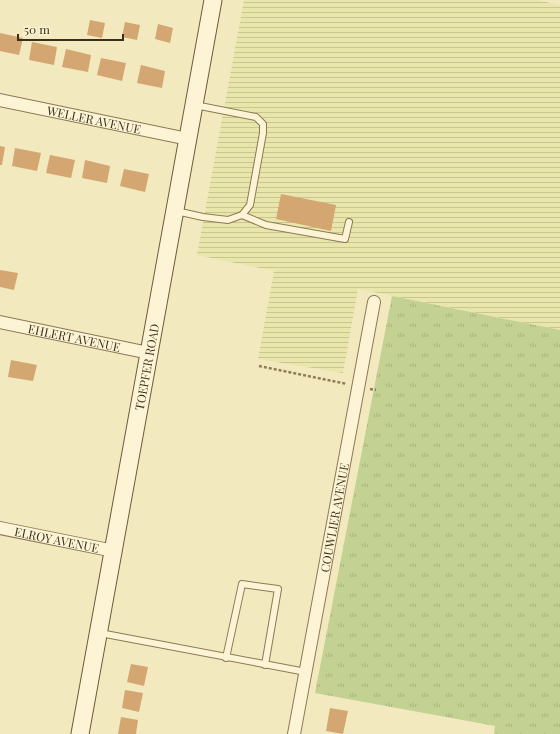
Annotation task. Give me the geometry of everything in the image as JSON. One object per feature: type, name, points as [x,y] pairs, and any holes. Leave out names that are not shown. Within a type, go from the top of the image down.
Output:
[{"type":"street","name":"TOEPFER ROAD","points":[[80,734],[213,0]]},
{"type":"street","name":"WELLER AVENUE","points":[[0,100],[188,139]]},
{"type":"street","name":"COUWLIER AVENUE","points":[[294,734],[374,302]]},
{"type":"street","name":"EHLERT AVENUE","points":[[0,322],[149,353]]},
{"type":"street","name":"ELROY AVENUE","points":[[0,528],[114,551]]},
{"type":"lane","points":[[175,211],[203,217],[228,220],[242,215],[250,205],[263,133],[263,124],[256,117],[194,105]]},
{"type":"lane","points":[[242,215],[266,225],[345,240],[349,222]]},
{"type":"lane","points":[[226,658],[242,584],[278,589],[265,665]]},
{"type":"lane","points":[[99,633],[306,672]]},
{"type":"path","points":[[259,366],[348,384]]},
{"type":"shaded area","points":[[244,0],[537,0],[560,5],[560,330],[358,289],[343,373],[258,359],[274,271],[197,255]]},
{"type":"green space","points":[[392,296],[560,330],[560,734],[494,734],[495,726],[315,693]]},
{"type":"building","points":[[90,20],[105,23],[102,38],[87,35]]},
{"type":"building","points":[[125,22],[140,25],[137,40],[122,37]]},
{"type":"building","points":[[158,24],[173,28],[170,43],[155,39]]},
{"type":"building","points":[[0,33],[23,38],[19,55],[0,51]]},
{"type":"building","points":[[32,42],[57,47],[54,65],[29,60]]},
{"type":"building","points":[[66,49],[91,55],[88,72],[62,67]]},
{"type":"building","points":[[101,58],[126,63],[122,81],[97,75]]},
{"type":"building","points":[[141,65],[165,71],[162,88],[137,83]]},
{"type":"building","points":[[0,146],[5,147],[2,165],[0,165]]},
{"type":"building","points":[[15,148],[41,153],[37,171],[12,166]]},
{"type":"building","points":[[50,155],[75,160],[71,178],[46,173]]},
{"type":"building","points":[[85,160],[110,166],[107,183],[82,178]]},
{"type":"building","points":[[124,169],[149,174],[145,192],[120,186]]},
{"type":"building","points":[[281,194],[336,205],[331,231],[276,219]]},
{"type":"building","points":[[0,270],[18,273],[14,290],[0,287]]},
{"type":"building","points":[[11,360],[37,365],[33,381],[8,377]]},
{"type":"building","points":[[131,664],[148,667],[144,686],[127,682]]},
{"type":"building","points":[[125,690],[143,693],[139,712],[122,708]]},
{"type":"building","points":[[330,708],[348,711],[343,734],[326,731]]},
{"type":"building","points":[[121,717],[138,720],[136,734],[118,734]]}]
